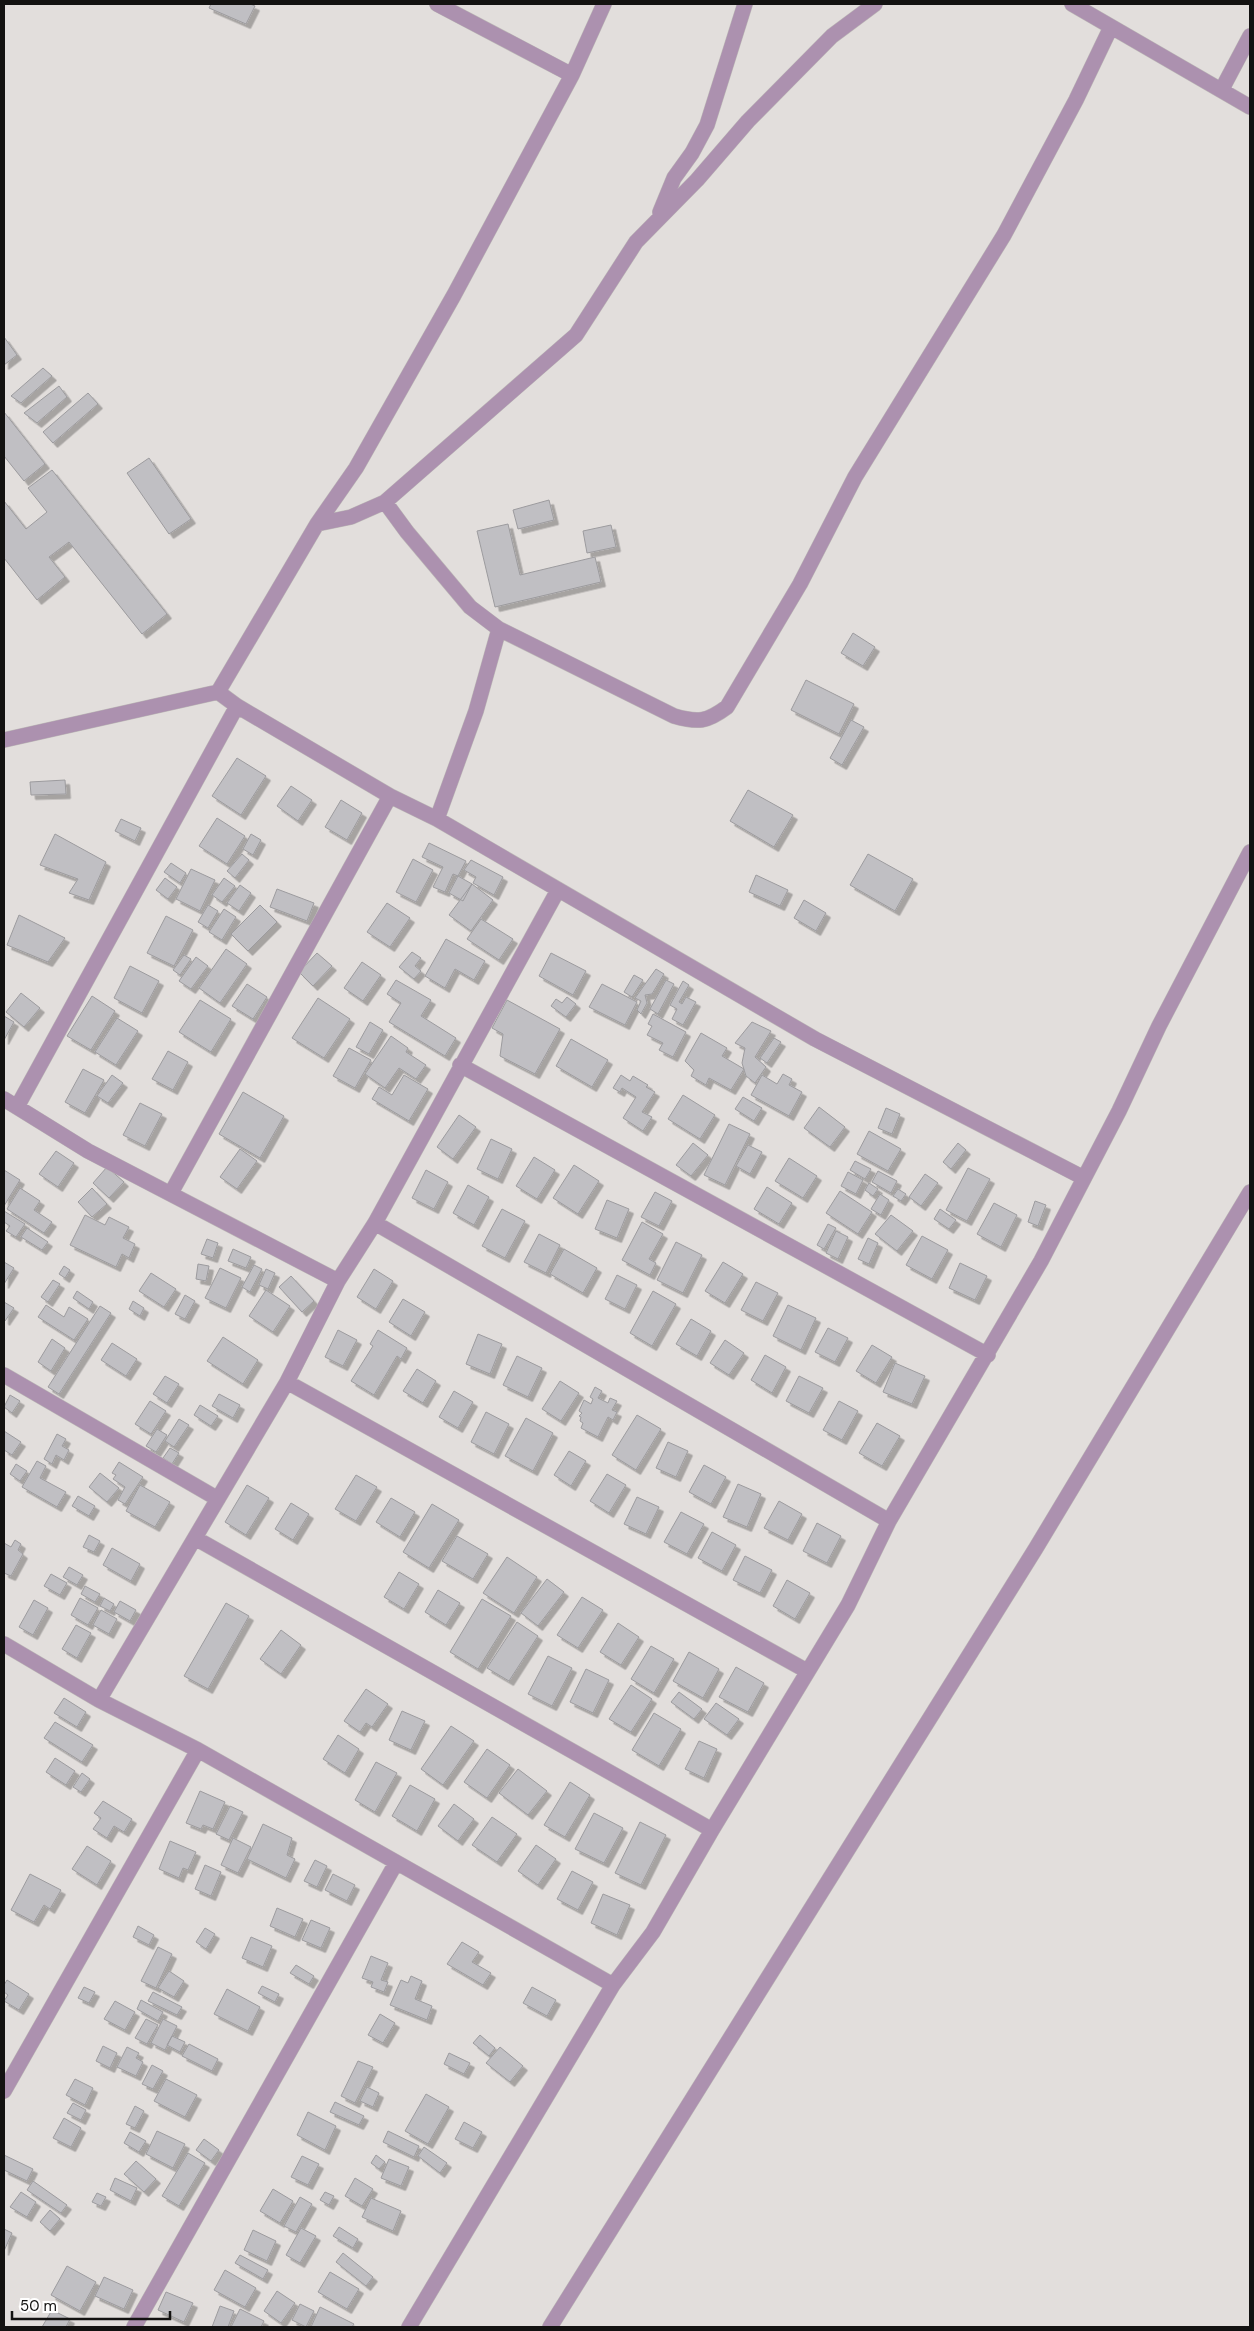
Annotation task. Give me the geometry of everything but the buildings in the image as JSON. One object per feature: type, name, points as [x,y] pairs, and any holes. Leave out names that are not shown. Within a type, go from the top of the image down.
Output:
[{"type":"street","points":[[437,4],[572,75]]},
{"type":"street","points":[[4,740],[218,692],[317,524],[356,468],[454,295],[572,75],[604,4]]},
{"type":"street","points":[[657,220],[674,178],[692,153],[707,125],[745,4]]},
{"type":"street","points":[[317,524],[351,517],[385,502],[576,335],[636,242],[696,180],[748,121],[832,36],[875,4]]},
{"type":"street","points":[[1072,4],[1090,8],[1111,27],[1222,89],[1250,107]]},
{"type":"street","points":[[385,502],[407,532],[470,607],[499,629],[674,716],[692,721],[711,718],[728,707],[800,584],[855,477],[1004,234],[1076,100],[1111,27]]},
{"type":"street","points":[[1222,89],[1250,36]]},
{"type":"street","points":[[437,819],[476,711],[499,629]]},
{"type":"street","points":[[218,692],[237,706],[390,796],[437,819],[815,1039],[1084,1178]]},
{"type":"street","points":[[237,706],[10,1103],[88,1150],[338,1281]]},
{"type":"street","points":[[171,1193],[390,796]]},
{"type":"street","points":[[409,2327],[613,1985],[653,1932],[712,1830],[848,1605],[889,1521],[1041,1262],[1159,1026],[1250,852]]},
{"type":"street","points":[[99,1700],[287,1382],[338,1281],[375,1223],[460,1065],[558,890]]},
{"type":"street","points":[[460,1065],[988,1355]]},
{"type":"street","points":[[550,2327],[1036,1548],[1250,1192]]},
{"type":"street","points":[[375,1223],[889,1521]]},
{"type":"street","points":[[4,1375],[218,1499]]},
{"type":"street","points":[[287,1382],[807,1671]]},
{"type":"street","points":[[195,1538],[712,1830]]},
{"type":"street","points":[[4,1644],[99,1700],[198,1750],[613,1985]]},
{"type":"street","points":[[4,2091],[198,1750]]},
{"type":"street","points":[[134,2327],[396,1863]]}]
